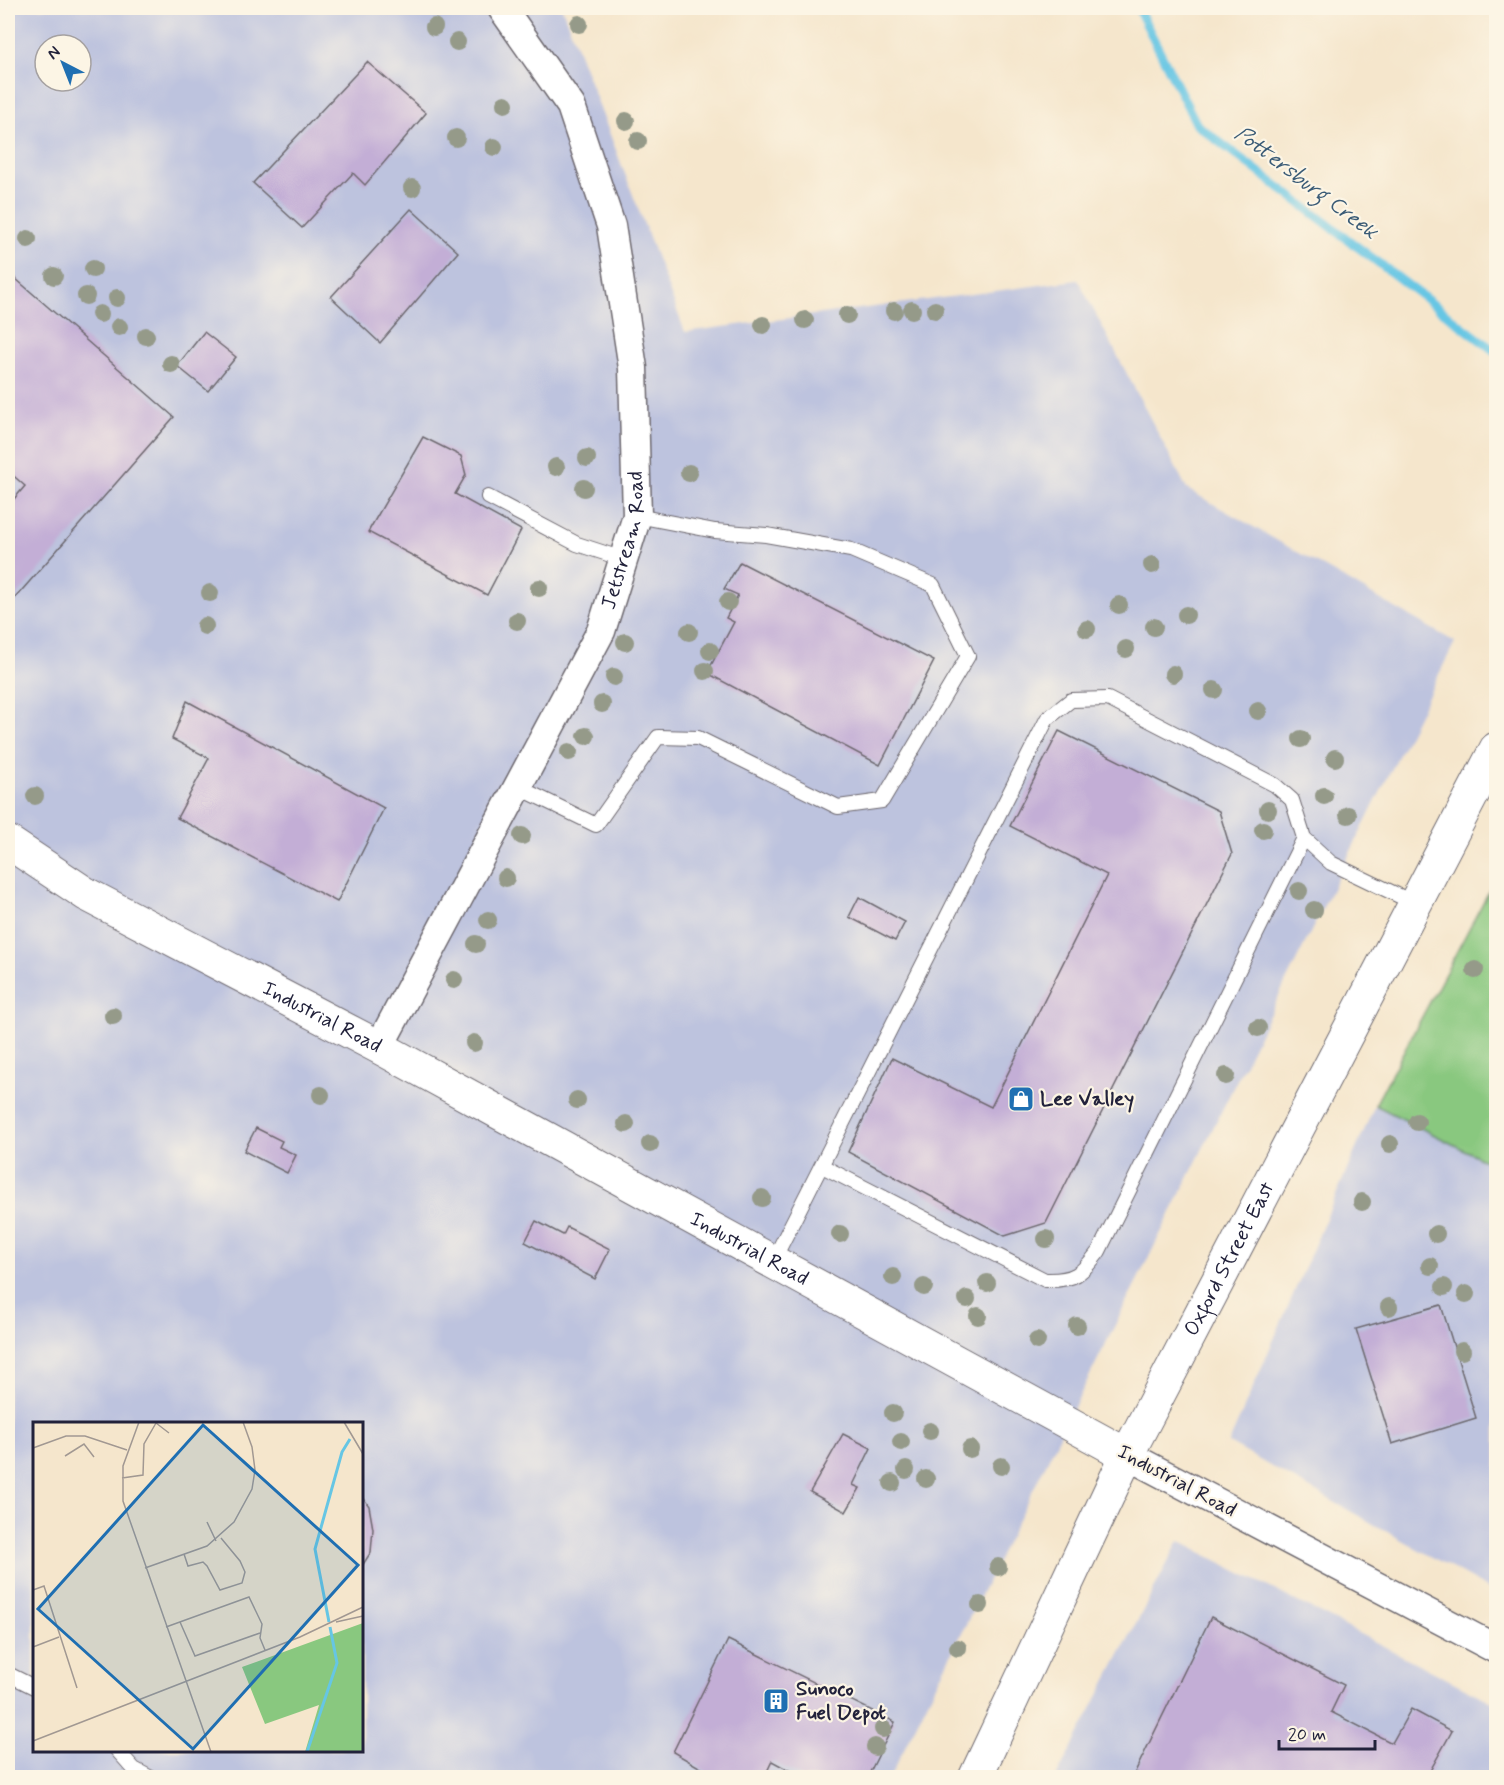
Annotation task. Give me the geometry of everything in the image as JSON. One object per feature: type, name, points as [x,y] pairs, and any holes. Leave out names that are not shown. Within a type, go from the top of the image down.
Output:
[{"type":"street","name":"Jetstream Road","points":[[379,1047],[601,631],[637,516],[633,368],[611,226],[571,106],[502,8]]},
{"type":"street","name":"Oxford Street East","points":[[975,1778],[1127,1455],[1497,749]]},
{"type":"street","name":"Industrial Road","points":[[8,842],[86,894],[379,1047],[1127,1455],[1497,1649]]},
{"type":"lane","points":[[488,497],[577,544],[623,559]]},
{"type":"lane","points":[[518,787],[596,825],[658,737],[698,738],[838,807],[882,801],[968,656],[933,585],[851,550],[766,535],[715,531],[637,516]]},
{"type":"lane","points":[[773,1262],[1047,719],[1071,700],[1108,699],[1275,785],[1292,800],[1304,838],[1331,863],[1416,904]]},
{"type":"lane","points":[[822,1166],[1045,1280],[1068,1281],[1087,1267],[1099,1251],[1304,838]]},
{"type":"lane","points":[[8,1674],[33,1687]]},
{"type":"lane","points":[[119,1752],[134,1768],[151,1778]]},
{"type":"shaded area","points":[[8,8],[562,8],[685,332],[1078,280],[1187,489],[1455,642],[890,1777],[8,1778]]},
{"type":"shaded area","points":[[1375,1105],[1496,1166],[1496,1593],[1229,1443]]},
{"type":"shaded area","points":[[1179,1541],[1496,1704],[1496,1777],[1056,1778]]},
{"type":"green space","points":[[1496,878],[1496,1166],[1375,1105]]},
{"type":"building","points":[[367,62],[426,113],[365,185],[353,173],[302,228],[253,183]]},
{"type":"building","points":[[411,209],[458,252],[380,343],[331,297]]},
{"type":"building","points":[[8,272],[174,417],[8,606],[8,506],[25,486],[8,471]]},
{"type":"building","points":[[204,332],[236,357],[208,391],[177,366]]},
{"type":"building","points":[[423,437],[461,456],[466,475],[455,494],[521,530],[487,595],[368,532]]},
{"type":"building","points":[[740,562],[934,661],[880,765],[707,673],[734,622],[726,618],[738,595],[724,589]]},
{"type":"building","points":[[187,701],[384,808],[337,902],[177,818],[209,758],[172,739]]},
{"type":"building","points":[[1059,731],[1219,811],[1232,854],[1046,1223],[1005,1236],[848,1152],[892,1058],[991,1107],[1107,875],[1010,826]]},
{"type":"building","points":[[859,897],[905,922],[895,941],[849,917]]},
{"type":"building","points":[[256,1128],[282,1141],[279,1147],[296,1155],[287,1173],[244,1151]]},
{"type":"building","points":[[536,1221],[563,1235],[567,1227],[610,1249],[595,1279],[525,1242]]},
{"type":"building","points":[[1441,1305],[1476,1418],[1392,1444],[1356,1329]]},
{"type":"building","points":[[843,1434],[871,1448],[853,1485],[860,1488],[846,1512],[810,1492]]},
{"type":"building","points":[[1496,1480],[1496,1495],[1490,1491]]},
{"type":"building","points":[[363,1497],[369,1506],[373,1529],[371,1552],[363,1564]]},
{"type":"building","points":[[1211,1617],[1344,1685],[1331,1712],[1392,1743],[1411,1709],[1452,1731],[1426,1778],[1145,1778],[1135,1772]]},
{"type":"building","name":"Sunoco Fuel Depot","points":[[728,1640],[895,1722],[867,1778],[803,1778],[772,1761],[764,1778],[718,1778],[673,1752]]},
{"type":"waterway","name":"Pottersburg Creek","points":[[1138,8],[1197,125],[1496,352]]},
{"type":"place","name":"Lee Valley","points":[[1021,1099]]},
{"type":"place","name":"Sunoco Fuel Depot","points":[[776,1701]]}]
